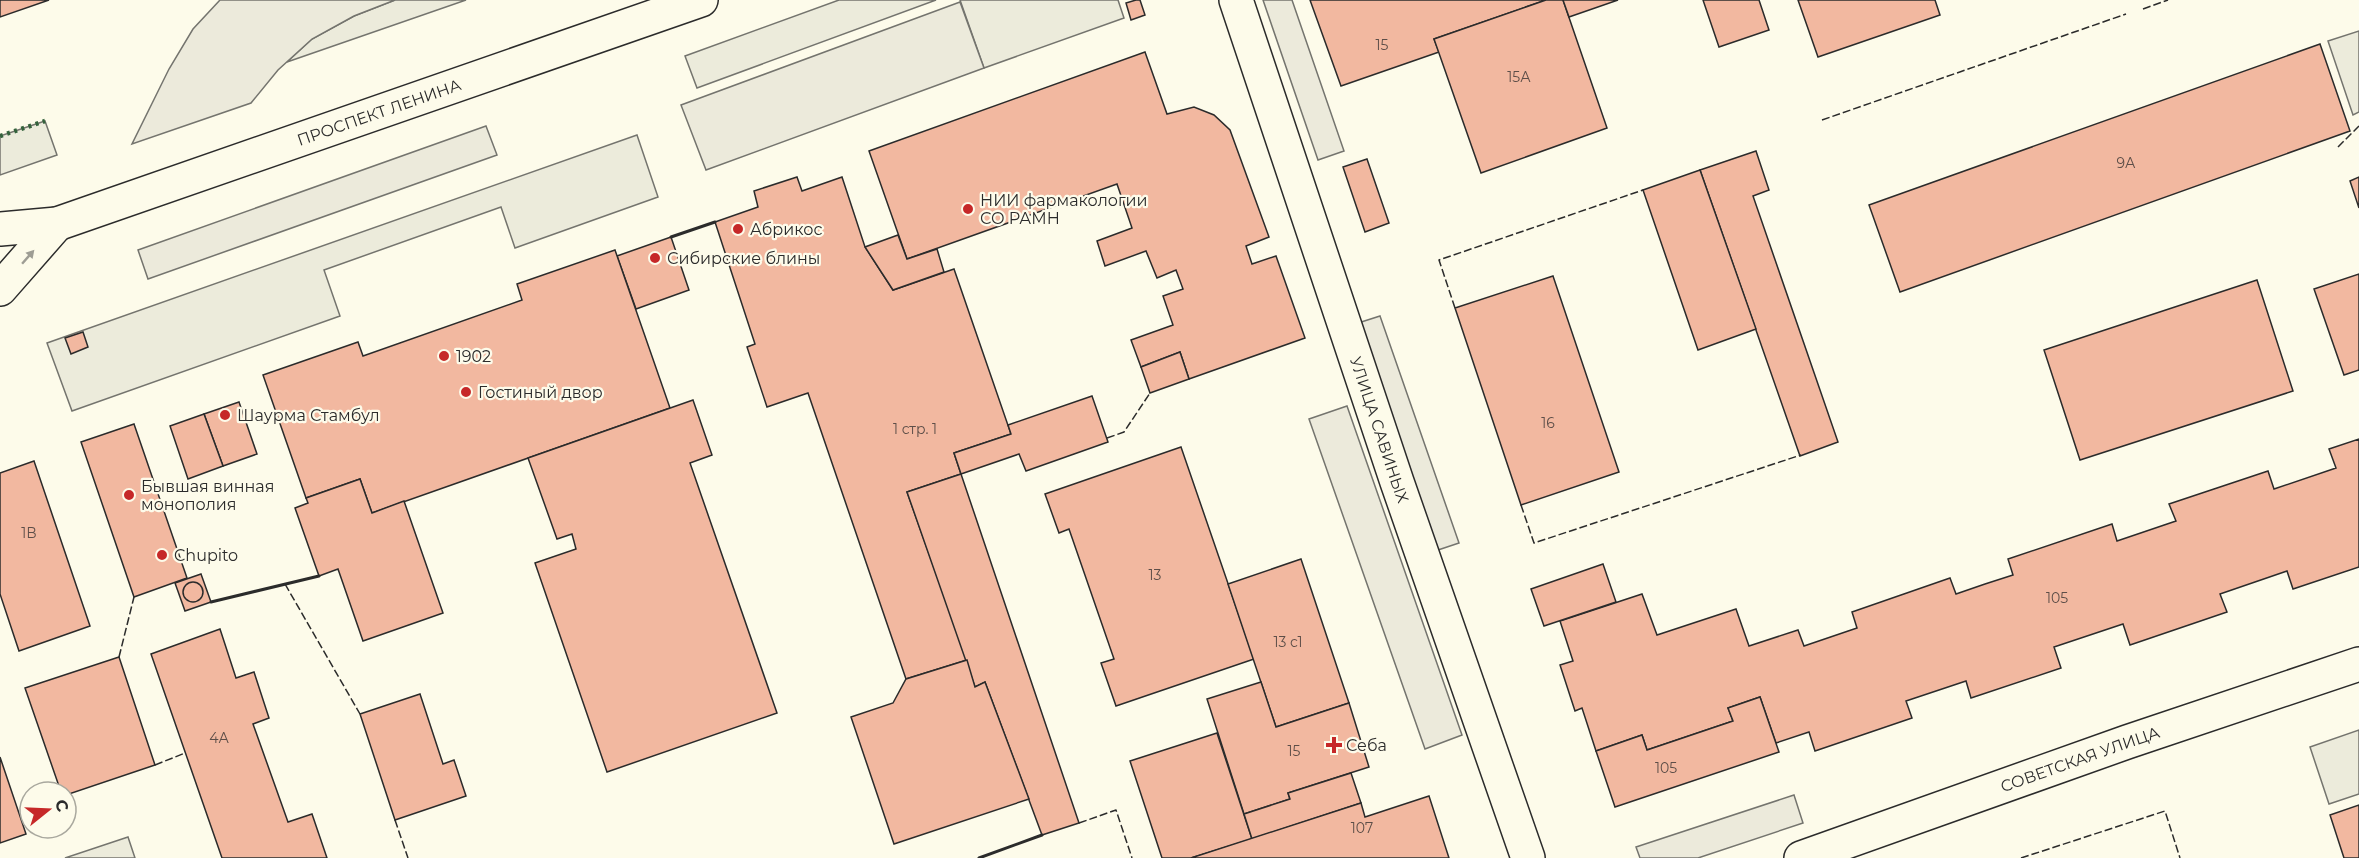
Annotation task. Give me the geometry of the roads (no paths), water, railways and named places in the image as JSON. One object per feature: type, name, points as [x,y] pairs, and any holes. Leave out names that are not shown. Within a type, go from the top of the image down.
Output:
[{"type":"street","name":"ПРОСПЕКТ ЛЕНИНА","points":[[0,230],[57,224],[701,0]]},
{"type":"street","name":"УЛИЦА САВИНЫХ","points":[[1236,0],[1397,482],[1528,858]]},
{"type":"street","name":"ПРОСПЕКТ ЛЕНИНА","points":[[0,289],[57,224]]},
{"type":"street","name":"СОВЕТСКАЯ УЛИЦА","points":[[1801,858],[2127,742],[2359,664]]},
{"type":"place","name":"НИИ фармакологии СО РАМН","points":[[968,209]]},
{"type":"place","name":"Абрикос","points":[[738,229]]},
{"type":"place","name":"Сибирские блины","points":[[655,258]]},
{"type":"place","name":"1902","points":[[444,356]]},
{"type":"place","name":"Гостиный двор","points":[[466,392]]},
{"type":"place","name":"Шаурма Стамбул","points":[[225,415]]},
{"type":"place","name":"Бывшая винная монополия","points":[[129,495]]},
{"type":"place","name":"Chupito","points":[[162,555]]},
{"type":"place","name":"Себа","points":[[1334,745]]}]
